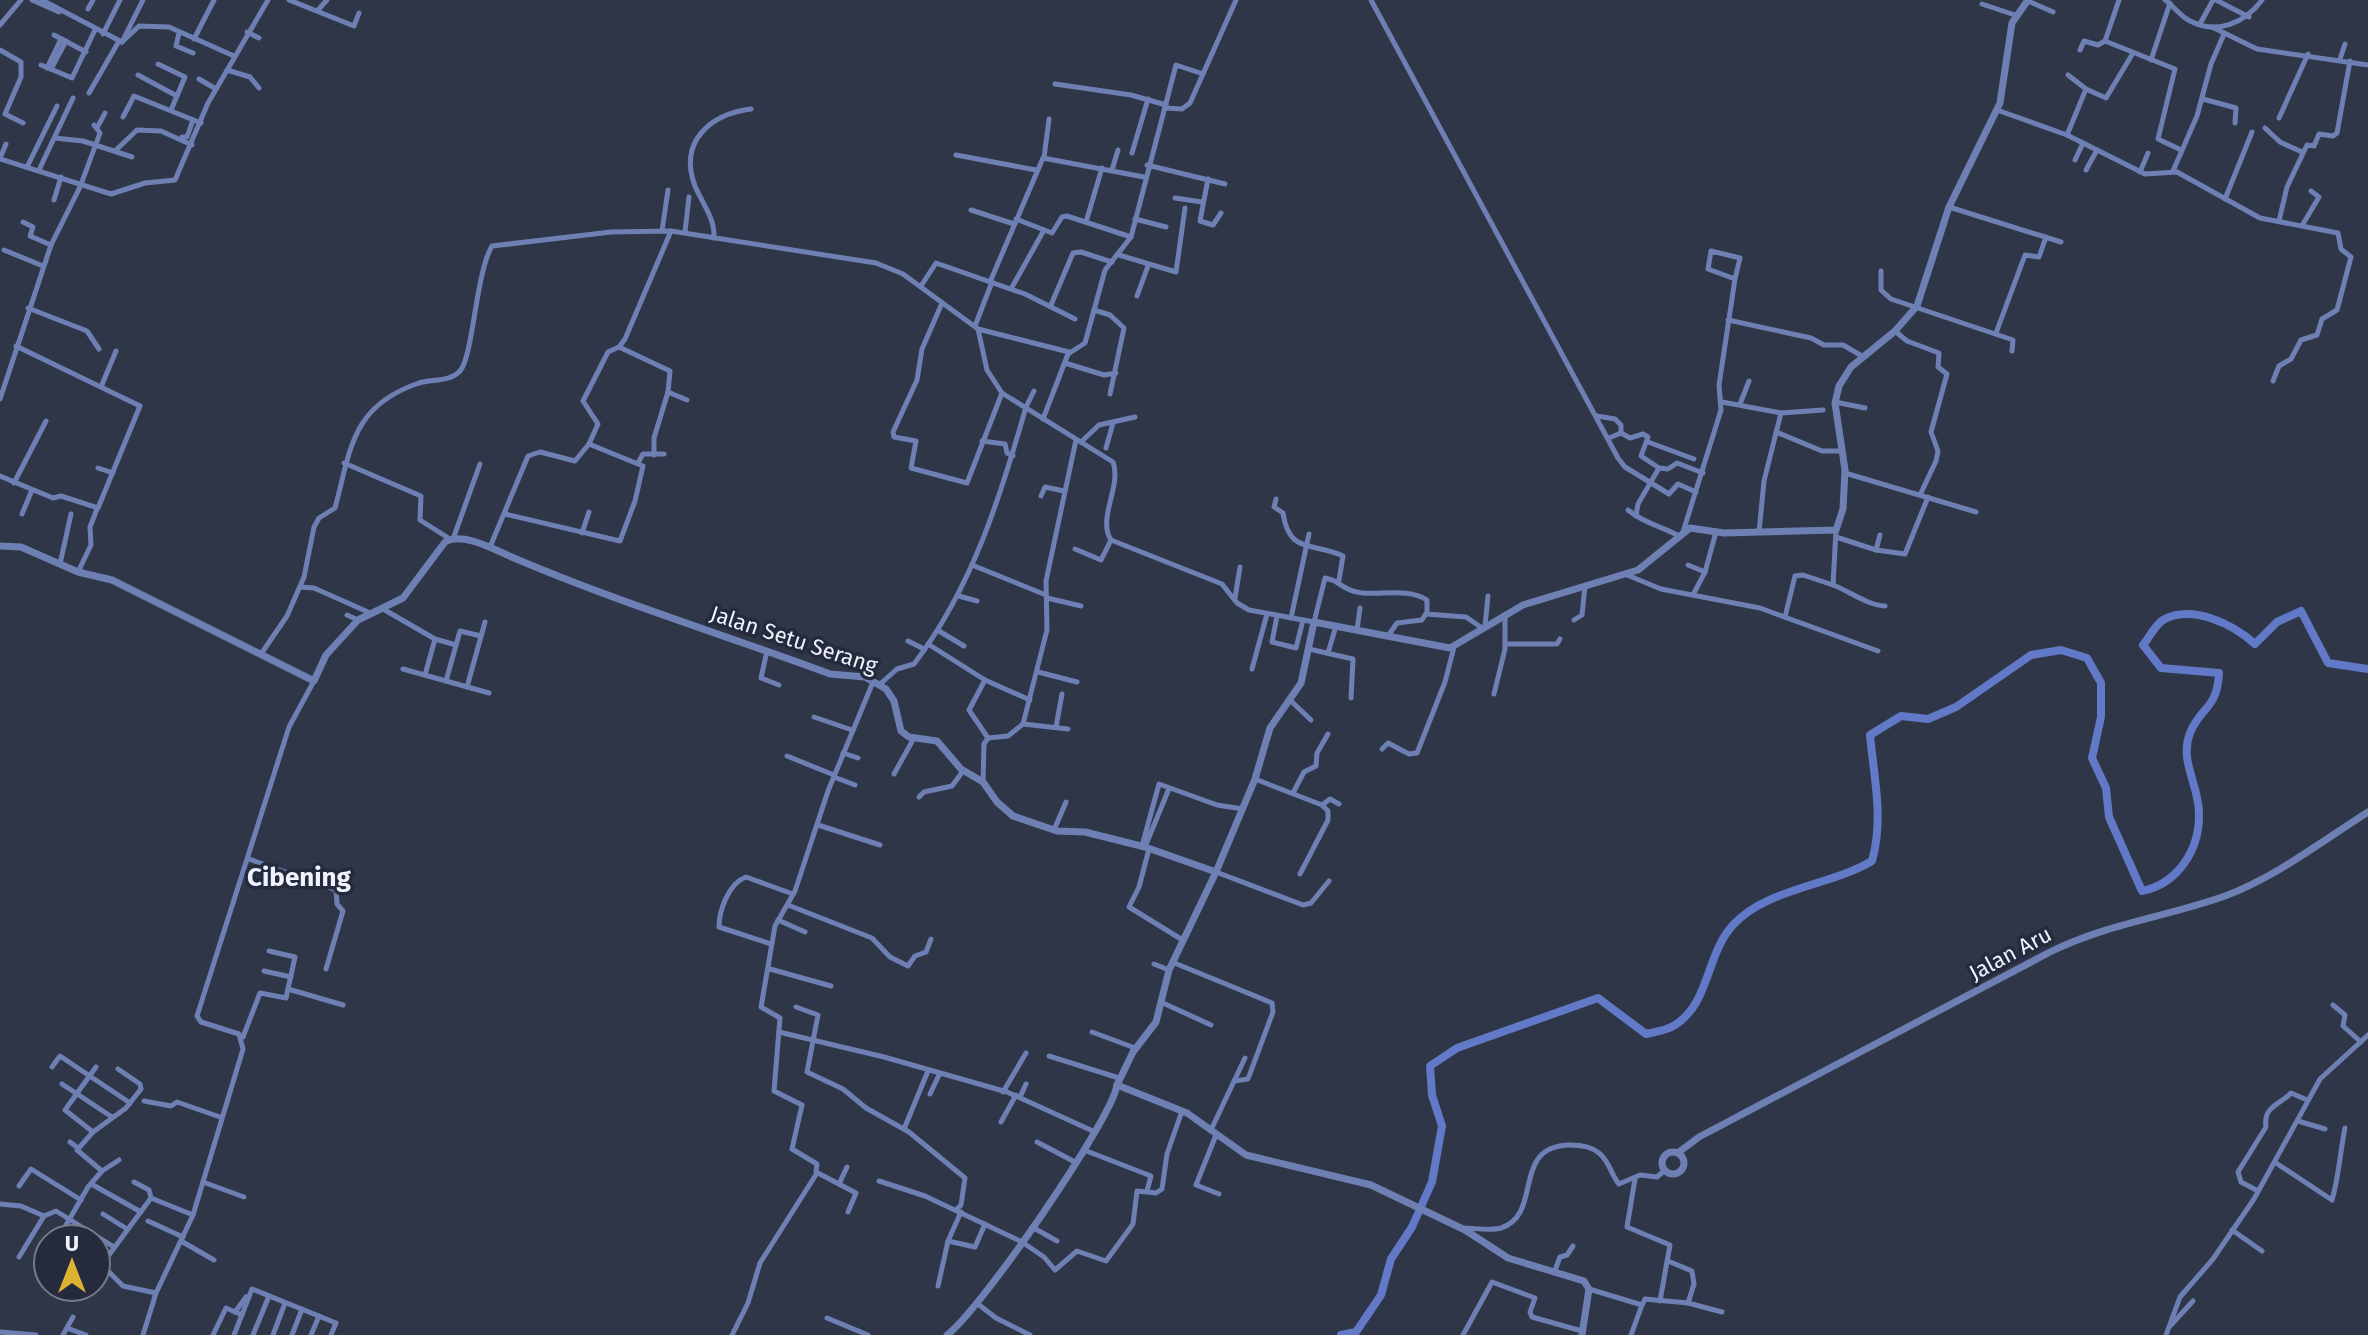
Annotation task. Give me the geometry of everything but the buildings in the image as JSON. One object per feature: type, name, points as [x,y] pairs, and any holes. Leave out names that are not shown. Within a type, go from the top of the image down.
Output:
[{"type":"street","points":[[1,21],[21,0]]},
{"type":"street","points":[[32,0],[120,42]]},
{"type":"street","points":[[42,0],[60,12]]},
{"type":"street","points":[[88,9],[92,0]]},
{"type":"street","points":[[103,34],[120,0]]},
{"type":"street","points":[[194,39],[214,0]]},
{"type":"street","points":[[6,144],[0,158],[61,177],[80,187],[118,194],[145,183],[175,180],[216,89],[268,0]]},
{"type":"street","points":[[289,0],[298,1],[354,26],[359,13]]},
{"type":"street","points":[[318,10],[327,0]]},
{"type":"street","points":[[1055,84],[1148,99],[1166,107],[1187,107],[1236,0]]},
{"type":"street","points":[[1371,0],[1628,469],[1669,494],[1678,484],[1696,492]]},
{"type":"street","points":[[1833,585],[1836,534],[1843,509],[1845,473],[1835,402],[1844,376],[1862,356],[1895,331],[1917,306],[1949,207],[1997,110],[2015,15],[2028,0],[2053,12]]},
{"type":"street","points":[[2080,50],[2084,41],[2098,45],[2105,41],[2119,0]]},
{"type":"street","points":[[2200,24],[2214,0],[2249,17]]},
{"type":"street","points":[[2212,27],[2249,17],[2262,0]]},
{"type":"street","points":[[89,93],[140,1]]},
{"type":"street","points":[[2151,60],[2168,2],[2182,16],[2257,49],[2368,65]]},
{"type":"street","points":[[1982,4],[2015,15]]},
{"type":"street","points":[[120,42],[141,25],[165,26],[234,56]]},
{"type":"street","points":[[64,40],[46,67],[72,78],[95,30]]},
{"type":"street","points":[[247,32],[259,38]]},
{"type":"street","points":[[179,33],[176,46],[193,53]]},
{"type":"street","points":[[2173,171],[2203,99],[2211,64],[2224,34]]},
{"type":"street","points":[[54,35],[86,52]]},
{"type":"street","points":[[2105,41],[2175,69],[2158,139],[2181,150]]},
{"type":"street","points":[[2340,59],[2345,44]]},
{"type":"street","points":[[0,50],[21,62],[20,78],[5,114],[23,123]]},
{"type":"street","points":[[2068,75],[2086,89],[2106,98],[2133,53]]},
{"type":"street","points":[[2279,118],[2308,54]]},
{"type":"street","points":[[2279,221],[2287,187],[2302,152],[2307,145],[2314,146],[2319,134],[2336,134],[2350,61]]},
{"type":"street","points":[[158,64],[185,77],[171,110]]},
{"type":"street","points":[[261,655],[287,616],[300,587],[310,561],[312,532],[319,518],[335,508],[344,463],[355,434],[376,405],[419,383],[448,378],[459,372],[466,359],[472,315],[492,246],[611,232],[671,231],[876,263],[896,270],[977,327],[1069,352],[1083,346],[1103,275],[1131,237],[1147,165],[1176,64],[1203,74]]},
{"type":"street","points":[[227,70],[250,77],[259,88]]},
{"type":"street","points":[[138,75],[177,96]]},
{"type":"street","points":[[199,79],[216,89]]},
{"type":"street","points":[[2067,135],[2086,89]]},
{"type":"street","points":[[123,117],[133,96],[201,123]]},
{"type":"street","points":[[39,170],[73,98]]},
{"type":"street","points":[[1132,153],[1148,99]]},
{"type":"street","points":[[2203,99],[2237,109],[2235,123]]},
{"type":"street","points":[[27,167],[57,106]]},
{"type":"street","points":[[714,238],[714,224],[694,183],[693,149],[704,130],[716,118],[751,109]]},
{"type":"street","points":[[1997,110],[2067,135],[2140,172],[2156,175],[2173,171],[2254,216],[2338,233],[2341,249],[2351,257],[2337,310],[2322,319],[2317,335],[2301,340],[2291,359],[2279,366],[2273,381]]},
{"type":"street","points":[[0,399],[43,266],[80,187],[100,133],[96,126],[105,113]]},
{"type":"street","points":[[1049,119],[1044,158],[1036,170],[991,282],[977,327],[987,370],[1002,393],[1115,466],[1107,529],[1111,540],[1222,584],[1249,610],[1454,647]]},
{"type":"street","points":[[174,136],[187,137],[193,120]]},
{"type":"street","points":[[2265,128],[2280,142],[2302,152]]},
{"type":"street","points":[[115,151],[137,130],[161,131],[192,145]]},
{"type":"street","points":[[2225,199],[2252,132]]},
{"type":"street","points":[[55,138],[96,144],[132,157]]},
{"type":"street","points":[[2075,160],[2083,143]]},
{"type":"street","points":[[1112,170],[1118,150]]},
{"type":"street","points":[[2086,170],[2097,150]]},
{"type":"street","points":[[2140,172],[2148,153]]},
{"type":"street","points":[[956,155],[1036,170]]},
{"type":"street","points":[[1044,158],[1144,177]]},
{"type":"street","points":[[1147,165],[1225,184]]},
{"type":"street","points":[[1086,222],[1102,168]]},
{"type":"street","points":[[54,200],[61,177]]},
{"type":"street","points":[[1208,179],[1201,223],[1213,225],[1221,213]]},
{"type":"street","points":[[662,231],[668,190]]},
{"type":"street","points":[[2303,224],[2319,197],[2311,191]]},
{"type":"street","points":[[685,232],[689,197]]},
{"type":"street","points":[[1175,198],[1202,202]]},
{"type":"street","points":[[1949,207],[2061,242]]},
{"type":"street","points":[[1119,255],[1176,272],[1185,208]]},
{"type":"street","points":[[971,210],[1054,233],[1064,216],[1131,237]]},
{"type":"street","points":[[1135,219],[1166,227]]},
{"type":"street","points":[[23,222],[33,227],[30,236],[51,245]]},
{"type":"street","points":[[1011,289],[1044,230]]},
{"type":"street","points":[[619,347],[671,231]]},
{"type":"street","points":[[1996,333],[2025,255],[2039,257],[2046,237]]},
{"type":"street","points":[[4,250],[43,266]]},
{"type":"street","points":[[1681,534],[1703,473],[1722,402],[1719,385],[1740,258],[1711,251],[1708,269],[1735,279]]},
{"type":"street","points":[[1051,305],[1073,253],[1081,252],[1112,262]]},
{"type":"street","points":[[921,286],[936,263],[1051,305],[1075,319]]},
{"type":"street","points":[[1137,296],[1148,266]]},
{"type":"street","points":[[1881,271],[1881,290],[1891,299],[2013,340],[2012,351]]},
{"type":"street","points":[[942,303],[922,349],[917,380],[893,435],[916,441],[911,463],[914,471],[965,483],[1002,393]]},
{"type":"street","points":[[28,308],[87,331],[99,349]]},
{"type":"street","points":[[1094,310],[1111,316],[1124,328],[1110,394]]},
{"type":"street","points":[[1728,320],[1811,338],[1822,345],[1843,345],[1862,356]]},
{"type":"street","points":[[1895,331],[1907,341],[1939,353],[1938,367],[1947,374],[1931,432],[1937,449],[1936,461],[1920,495]]},
{"type":"street","points":[[16,346],[140,405],[90,527],[91,545],[78,572]]},
{"type":"street","points":[[490,548],[528,456],[540,452],[575,461],[589,444],[598,426],[583,401],[612,347],[619,347],[671,373],[652,447],[654,455]]},
{"type":"street","points":[[101,387],[116,351]]},
{"type":"street","points":[[1043,419],[1069,352]]},
{"type":"street","points":[[1065,363],[1102,375],[1116,373]]},
{"type":"street","points":[[1740,404],[1749,381]]},
{"type":"street","points":[[732,1335],[748,1303],[760,1263],[817,1173],[817,1164],[792,1149],[802,1103],[774,1089],[779,1016],[761,1007],[778,920],[793,894],[852,730],[876,684],[897,669],[914,664],[939,631],[959,596],[1013,456],[1026,407],[1034,391]]},
{"type":"street","points":[[668,392],[687,400]]},
{"type":"street","points":[[1722,402],[1781,413],[1823,410]]},
{"type":"street","points":[[1835,402],[1865,408]]},
{"type":"street","points":[[1759,532],[1764,481],[1781,413]]},
{"type":"street","points":[[1597,416],[1615,419],[1621,425],[1621,433]]},
{"type":"street","points":[[988,738],[1008,736],[1023,724],[1047,630],[1046,597],[1064,491],[1079,441],[1093,428],[1135,417]]},
{"type":"street","points":[[14,483],[46,421]]},
{"type":"street","points":[[1106,448],[1113,423]]},
{"type":"street","points":[[1776,432],[1822,451],[1843,451]]},
{"type":"street","points":[[1609,438],[1621,433]]},
{"type":"street","points":[[1621,433],[1630,438],[1646,435],[1648,442],[1641,456],[1659,468],[1666,469],[1677,463],[1703,473]]},
{"type":"street","points":[[982,441],[1005,444],[1007,453],[1013,456]]},
{"type":"street","points":[[1648,442],[1694,459]]},
{"type":"street","points":[[505,514],[620,541],[643,467],[639,461],[589,444]]},
{"type":"street","points":[[639,461],[643,454],[664,454]]},
{"type":"street","points":[[344,463],[421,496],[418,518],[452,539]]},
{"type":"street","points":[[243,1038],[201,1022],[197,1017],[289,727],[326,655],[368,612],[383,609],[406,595],[452,539],[480,464]]},
{"type":"street","points":[[98,468],[113,473]]},
{"type":"street","points":[[1636,517],[1638,504],[1659,468]]},
{"type":"street","points":[[1845,473],[1976,512]]},
{"type":"street","points":[[0,476],[32,490],[98,508]]},
{"type":"street","points":[[1041,496],[1045,487],[1064,491]]},
{"type":"street","points":[[22,514],[32,490]]},
{"type":"street","points":[[1382,749],[1388,743],[1413,756],[1417,753],[1445,682],[1454,647],[1505,614],[1539,599],[1627,575],[1656,559],[1681,534],[1698,527],[1716,532],[1836,534],[1876,550],[1905,554],[1928,497]]},
{"type":"street","points":[[1276,499],[1273,505],[1283,513],[1288,536],[1307,546],[1342,555],[1339,580]]},
{"type":"street","points":[[1628,510],[1636,517],[1681,534]]},
{"type":"street","points":[[582,533],[589,512]]},
{"type":"street","points":[[60,565],[71,514]]},
{"type":"street","points":[[1693,595],[1705,572],[1716,532]]},
{"type":"street","points":[[1291,618],[1309,534]]},
{"type":"street","points":[[1876,550],[1880,535]]},
{"type":"street","name":"Jalan Setu Serang","points":[[452,539],[490,548],[572,583],[830,674],[865,677],[893,697],[901,731],[937,741],[963,771],[983,782],[1008,813],[1054,830],[1085,832],[1145,847],[1216,872]]},
{"type":"street","points":[[1075,549],[1100,560],[1111,540]]},
{"type":"street","points":[[0,546],[21,547],[78,572],[119,584],[314,681]]},
{"type":"street","points":[[972,565],[1046,597],[1081,606]]},
{"type":"street","points":[[1688,565],[1705,572]]},
{"type":"street","points":[[1235,599],[1240,567]]},
{"type":"street","points":[[1627,575],[1653,587],[1746,604],[1878,651]]},
{"type":"street","points":[[1785,617],[1795,576],[1803,575],[1864,597],[1875,606],[1885,606]]},
{"type":"street","points":[[947,1335],[978,1304],[1022,1242],[1095,1132],[1135,1048],[1156,1022],[1172,962],[1243,809],[1270,728],[1301,683],[1323,579],[1339,580],[1350,590],[1422,597],[1428,603],[1426,614],[1420,622],[1397,623],[1388,636]]},
{"type":"street","points":[[1574,620],[1582,615],[1585,586]]},
{"type":"street","points":[[300,587],[314,588],[368,612]]},
{"type":"street","points":[[959,596],[977,601]]},
{"type":"street","points":[[1483,627],[1488,596]]},
{"type":"street","points":[[1357,630],[1360,608]]},
{"type":"street","points":[[383,609],[435,639],[456,645]]},
{"type":"street","points":[[1252,669],[1267,614]]},
{"type":"street","points":[[1426,614],[1466,617],[1483,627]]},
{"type":"street","points":[[1494,694],[1505,644],[1505,614]]},
{"type":"street","points":[[347,615],[358,620]]},
{"type":"street","points":[[1277,616],[1272,642],[1295,648],[1303,620]]},
{"type":"street","points":[[467,687],[485,622]]},
{"type":"street","points":[[1328,653],[1336,626]]},
{"type":"street","points":[[446,681],[460,631],[481,636]]},
{"type":"street","points":[[939,631],[964,646]]},
{"type":"street","points":[[425,675],[435,639]]},
{"type":"street","points":[[1505,644],[1536,646],[1557,644],[1560,639]]},
{"type":"street","points":[[908,641],[926,647],[985,680],[1030,700]]},
{"type":"street","points":[[1309,649],[1355,661],[1351,698]]},
{"type":"street","points":[[767,651],[760,676],[779,685]]},
{"type":"street","points":[[403,669],[489,693]]},
{"type":"street","points":[[1038,672],[1077,682]]},
{"type":"street","points":[[985,680],[969,710],[988,738]]},
{"type":"street","points":[[1056,727],[1062,694]]},
{"type":"street","points":[[1291,701],[1311,720]]},
{"type":"street","points":[[814,717],[852,730]]},
{"type":"street","points":[[1023,724],[1068,729]]},
{"type":"street","points":[[1293,793],[1304,772],[1316,766],[1317,753],[1328,734]]},
{"type":"street","points":[[894,774],[915,737]]},
{"type":"street","points":[[983,782],[984,744],[988,738]]},
{"type":"street","points":[[843,753],[858,758]]},
{"type":"street","points":[[787,756],[855,785]]},
{"type":"street","points":[[919,797],[924,792],[952,786],[963,771]]},
{"type":"street","points":[[1255,779],[1322,805],[1328,811],[1328,820],[1300,874]]},
{"type":"street","points":[[1181,939],[1129,907],[1139,887],[1159,784],[1217,805],[1243,809]]},
{"type":"street","points":[[1145,847],[1168,791]]},
{"type":"street","points":[[1322,805],[1330,799],[1339,804]]},
{"type":"street","points":[[1054,830],[1066,802]]},
{"type":"street","name":"Jalan Aru","points":[[1679,1152],[1699,1137],[2069,942],[2092,932],[2225,896],[2269,875],[2368,812]]},
{"type":"street","points":[[818,825],[880,845]]},
{"type":"street","points":[[249,859],[336,890],[337,904],[343,911],[326,969]]},
{"type":"street","points":[[1216,872],[1303,905],[1311,903],[1329,881]]},
{"type":"street","points":[[771,944],[719,927],[727,896],[738,880],[746,877],[793,894]]},
{"type":"street","points":[[788,905],[872,938],[890,957],[908,966],[915,956],[926,952],[931,939]]},
{"type":"street","points":[[778,920],[805,932]]},
{"type":"street","points":[[143,1335],[156,1293],[193,1215],[243,1038],[260,993],[286,998],[295,957],[269,951]]},
{"type":"street","points":[[1172,962],[1272,1003],[1273,1012],[1254,1070],[1248,1079],[1234,1081]]},
{"type":"street","points":[[1154,964],[1169,970]]},
{"type":"street","points":[[770,969],[831,986]]},
{"type":"street","points":[[264,971],[291,977]]},
{"type":"street","points":[[288,989],[343,1005]]},
{"type":"street","points":[[1163,1003],[1211,1025]]},
{"type":"street","points":[[2333,1005],[2345,1015],[2343,1026],[2361,1042]]},
{"type":"street","points":[[796,1007],[818,1014],[808,1073],[843,1089],[866,1108],[904,1129],[966,1179],[938,1286]]},
{"type":"street","points":[[779,1032],[1018,1096],[1095,1132]]},
{"type":"street","points":[[1092,1032],[1135,1048]]},
{"type":"street","points":[[2166,1335],[2180,1297],[2213,1259],[2276,1163],[2320,1079],[2368,1035]]},
{"type":"street","points":[[1003,1092],[1026,1053]]},
{"type":"street","points":[[52,1067],[59,1056],[130,1103]]},
{"type":"street","points":[[1049,1056],[1182,1111],[1246,1155],[1354,1180],[1397,1196],[1462,1228],[1508,1258],[1581,1279],[1589,1289],[1642,1305]]},
{"type":"street","points":[[1219,1194],[1196,1185],[1213,1133],[1245,1058]]},
{"type":"street","points":[[93,1132],[65,1110],[96,1067]]},
{"type":"street","points":[[78,1148],[130,1103],[141,1085],[118,1069]]},
{"type":"street","points":[[904,1129],[928,1071]]},
{"type":"street","points":[[930,1094],[939,1075]]},
{"type":"street","points":[[62,1084],[112,1117]]},
{"type":"street","points":[[1001,1122],[1026,1084]]},
{"type":"street","points":[[2258,1191],[2241,1182],[2238,1172],[2266,1127],[2265,1118],[2273,1104],[2291,1093],[2307,1100]]},
{"type":"street","points":[[144,1101],[169,1106],[177,1102],[220,1117]]},
{"type":"street","points":[[879,1181],[958,1211],[1022,1242],[1044,1257],[1055,1270],[1077,1251],[1106,1261],[1133,1224],[1136,1193],[1156,1193],[1162,1189],[1167,1154],[1182,1111]]},
{"type":"street","points":[[2298,1121],[2325,1129]]},
{"type":"street","points":[[2276,1163],[2332,1200],[2345,1128]]},
{"type":"street","points":[[70,1142],[102,1171]]},
{"type":"street","points":[[1037,1142],[1075,1162]]},
{"type":"street","points":[[1462,1228],[1501,1228],[1516,1217],[1534,1163],[1542,1153],[1557,1146],[1574,1145],[1596,1150],[1608,1163],[1619,1184],[1636,1178],[1657,1177],[1665,1170]]},
{"type":"street","points":[[1083,1149],[1151,1176],[1147,1191]]},
{"type":"street","points":[[1679,1152],[1684,1159],[1682,1170],[1675,1174],[1665,1170],[1662,1164],[1666,1154],[1679,1152]]},
{"type":"street","points":[[67,1223],[88,1187],[93,1185],[102,1171],[119,1160]]},
{"type":"street","points":[[839,1185],[847,1167]]},
{"type":"street","points":[[19,1186],[31,1169],[81,1200]]},
{"type":"street","points":[[817,1173],[856,1193],[848,1212]]},
{"type":"street","points":[[1636,1178],[1628,1205],[1627,1227],[1636,1234],[1667,1241],[1670,1245],[1660,1301]]},
{"type":"street","points":[[19,1257],[44,1216],[58,1211],[114,1247],[151,1198],[149,1190],[134,1182]]},
{"type":"street","points":[[203,1182],[244,1197]]},
{"type":"street","points":[[93,1185],[141,1212]]},
{"type":"street","points":[[151,1198],[193,1215]]},
{"type":"street","points":[[0,1204],[21,1206],[44,1216]]},
{"type":"street","points":[[103,1214],[127,1229]]},
{"type":"street","points":[[148,1221],[214,1260]]},
{"type":"street","points":[[948,1241],[975,1247],[985,1224]]},
{"type":"street","points":[[1031,1227],[1057,1241]]},
{"type":"street","points":[[2232,1230],[2262,1251]]},
{"type":"street","points":[[1554,1273],[1560,1257],[1567,1255],[1573,1246]]},
{"type":"street","points":[[1668,1261],[1692,1271],[1694,1284],[1688,1303]]},
{"type":"street","points":[[112,1276],[123,1286],[156,1293]]},
{"type":"street","points":[[1463,1335],[1492,1282],[1535,1298],[1530,1312],[1532,1317],[1582,1333],[1589,1289]]},
{"type":"street","points":[[252,1289],[336,1323],[331,1335]]},
{"type":"street","points":[[235,1312],[252,1289]]},
{"type":"street","points":[[234,1335],[252,1289]]},
{"type":"street","points":[[253,1335],[269,1296]]},
{"type":"street","points":[[1631,1335],[1644,1299],[1688,1303],[1722,1312]]},
{"type":"street","points":[[2171,1326],[2193,1301]]},
{"type":"street","points":[[273,1335],[285,1303]]},
{"type":"street","points":[[978,1304],[996,1318],[1030,1335]]},
{"type":"street","points":[[213,1335],[226,1308],[242,1315]]},
{"type":"street","points":[[292,1335],[302,1309]]},
{"type":"street","points":[[311,1335],[319,1316]]},
{"type":"street","points":[[63,1335],[73,1317]]},
{"type":"street","points":[[827,1318],[868,1335]]},
{"type":"street","points":[[67,1328],[86,1335]]},
{"type":"street","points":[[0,1332],[36,1335]]},
{"type":"waterway","points":[[1341,1335],[1356,1332],[1381,1295],[1391,1259],[1412,1227],[1432,1182],[1442,1126],[1432,1095],[1430,1066],[1457,1048],[1598,998],[1646,1034],[1675,1025],[1695,1004],[1724,937],[1747,913],[1781,895],[1872,861],[1878,814],[1870,735],[1901,716],[1928,719],[1956,707],[2031,655],[2061,650],[2087,658],[2101,683],[2101,717],[2092,758],[2106,788],[2109,817],[2142,891],[2155,887],[2176,873],[2196,839],[2199,813],[2187,743],[2194,724],[2212,701],[2219,673],[2161,668],[2143,645],[2160,622],[2187,614],[2212,618],[2255,644],[2277,622],[2301,611],[2328,663],[2368,669]]},
{"type":"district","name":"Cibening","points":[[299,877]]}]
